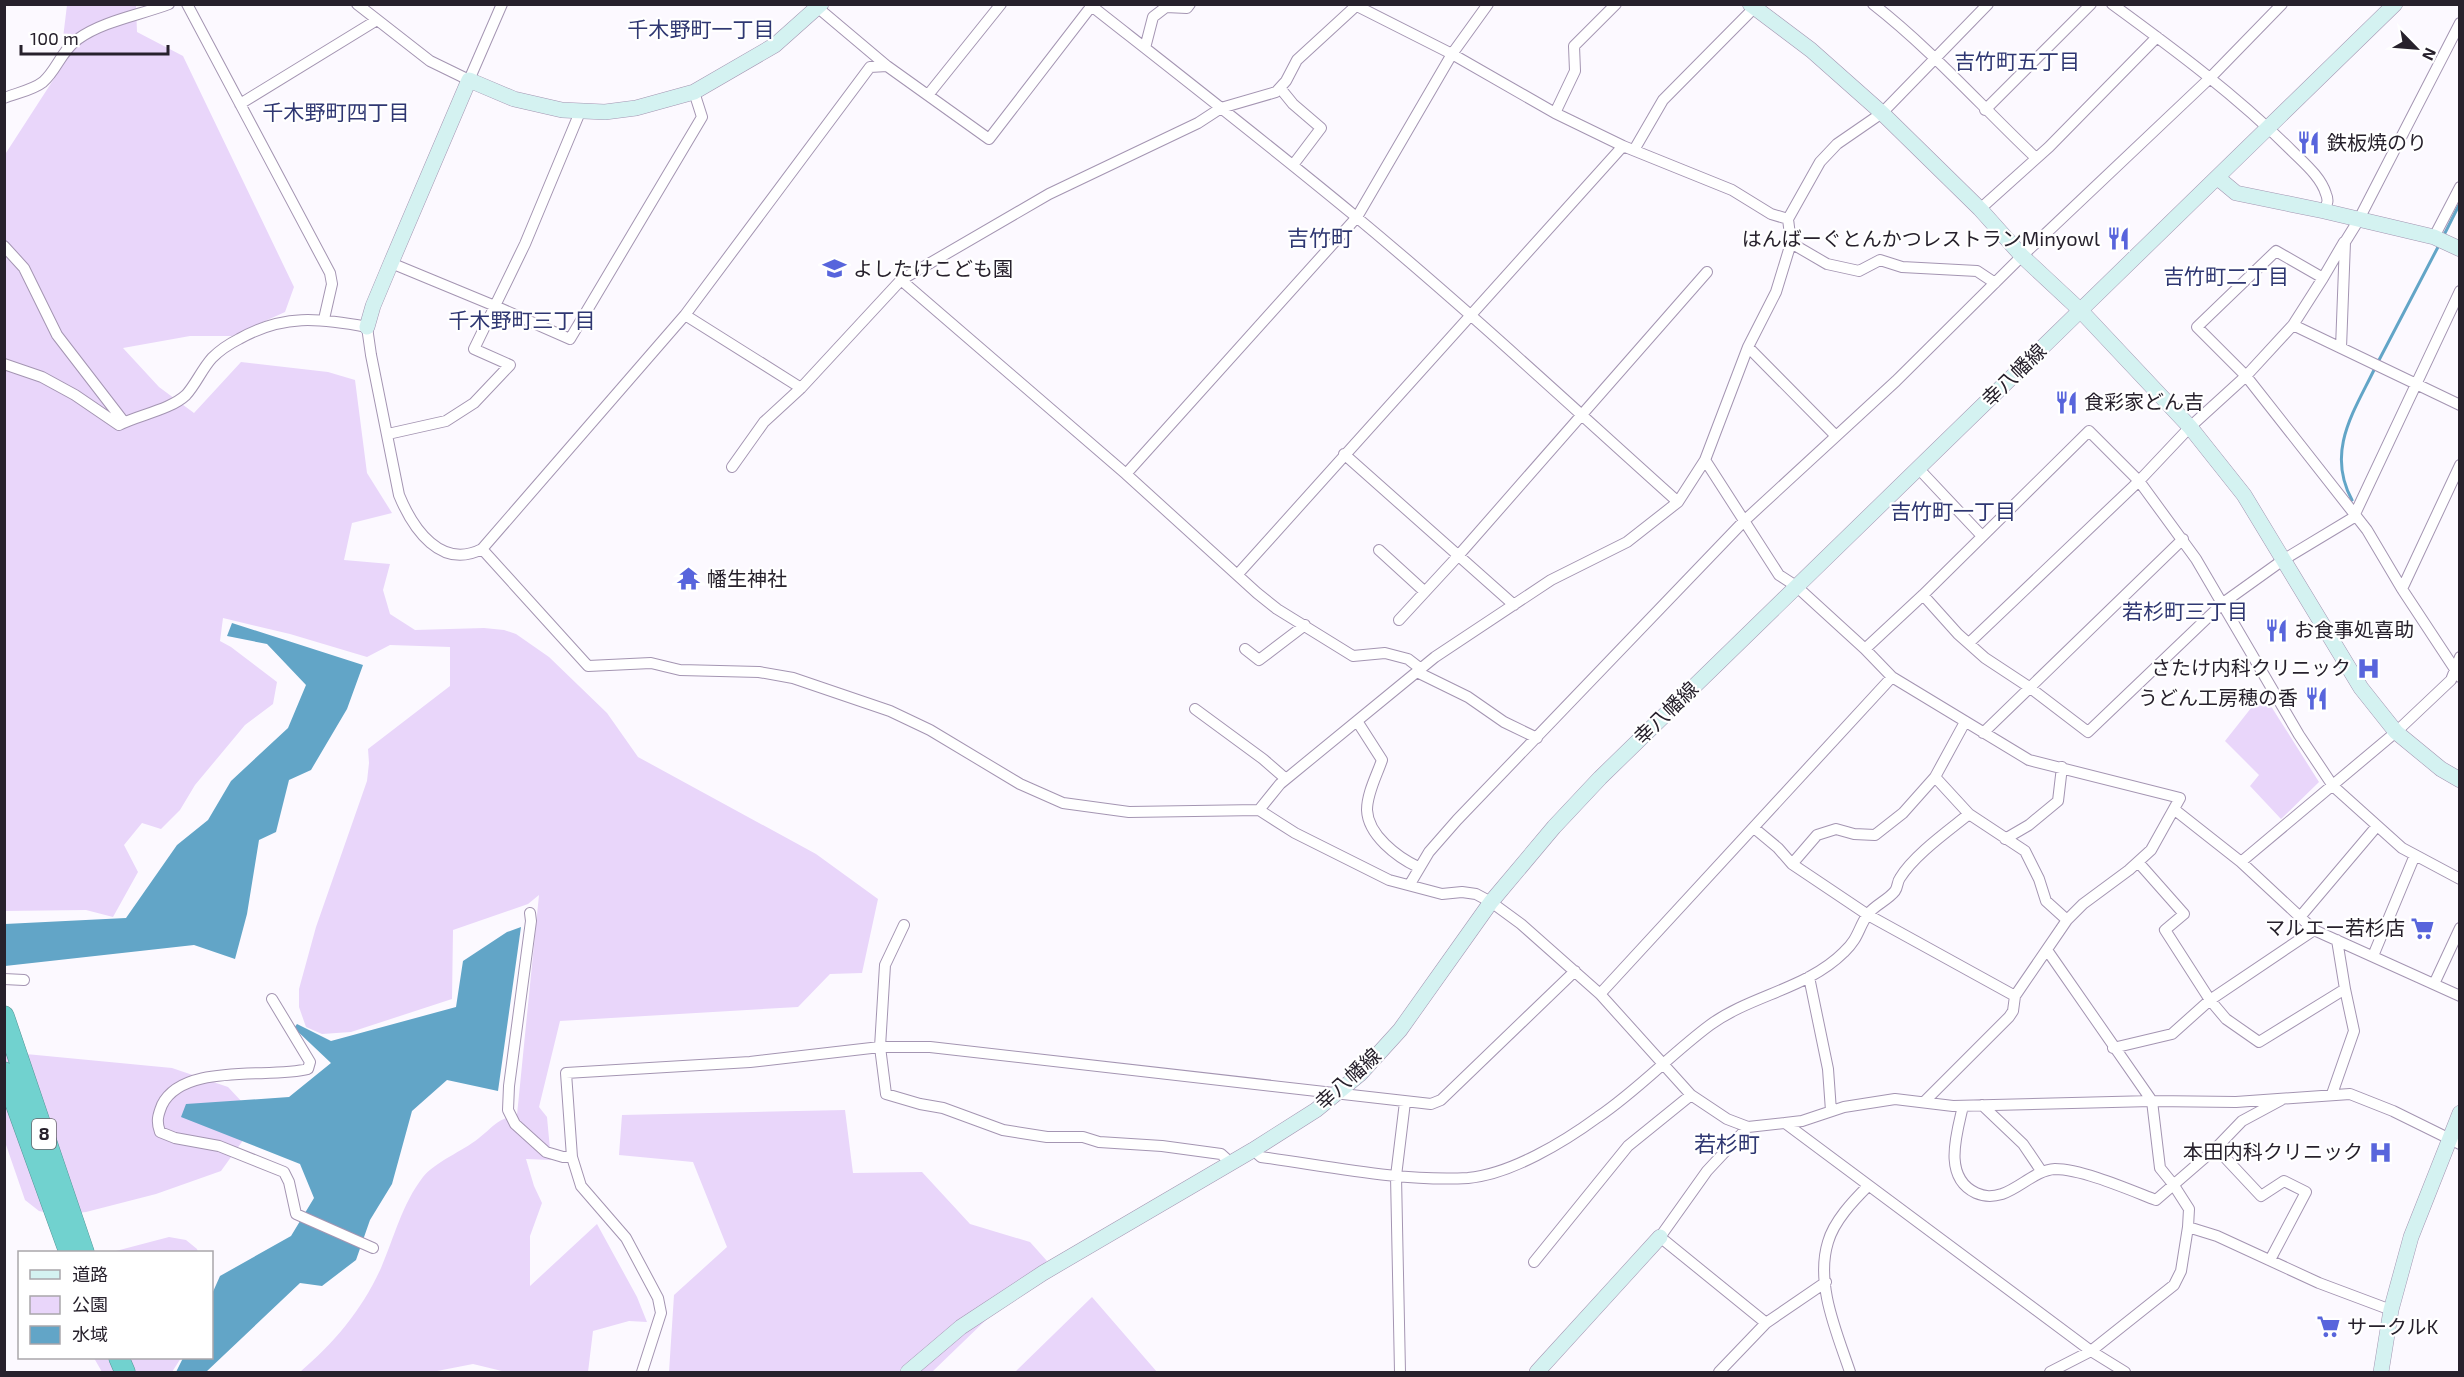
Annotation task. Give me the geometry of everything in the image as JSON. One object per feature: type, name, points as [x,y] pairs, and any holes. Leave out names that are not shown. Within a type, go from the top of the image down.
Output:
[{"type":"highway","name":"8","points":[[4,1016],[84,1251]]},
{"type":"highway","name":"8","points":[[4,1072],[8,1097],[69,1251]]},
{"type":"street","points":[[4,98],[45,81],[64,50],[79,38],[100,28],[169,4]]},
{"type":"street","points":[[187,4],[330,273],[332,284],[324,319]]},
{"type":"street","points":[[357,4],[430,61],[469,80],[514,99],[580,112],[636,108],[694,92],[775,45],[819,6],[887,66],[988,139],[1091,5],[1357,217],[1471,315],[1678,502]]},
{"type":"street","points":[[928,95],[1001,4]]},
{"type":"street","points":[[1145,48],[1153,17],[1166,7],[1187,8],[1190,4]]},
{"type":"street","points":[[1126,474],[1357,217],[1452,54],[1488,4]]},
{"type":"street","points":[[1555,113],[1575,71],[1575,46],[1616,4]]},
{"type":"street","points":[[1259,810],[1286,779],[1419,671],[1551,580],[1627,542],[1678,502],[1705,460],[1748,347],[1776,292],[1791,243],[1788,219],[1820,162],[1837,144],[1882,113],[1988,4]]},
{"type":"street","points":[[1985,110],[2091,4]]},
{"type":"street","points":[[2112,4],[2210,78],[2268,127],[2313,172],[2326,192],[2328,203],[2324,211]]},
{"type":"street","points":[[1410,884],[1418,867],[1457,820],[1744,521],[1896,381],[2022,256],[2210,78],[2282,4]]},
{"type":"street","name":"幸八幡線","points":[[908,1372],[961,1327],[1043,1273],[1253,1150],[1316,1110],[1360,1074],[1400,1030],[1491,902],[1554,827],[1600,778],[2395,4]]},
{"type":"street","points":[[501,5],[373,306],[367,327],[399,495],[408,516],[419,531],[436,547],[453,556],[462,557],[482,549],[685,315],[870,67],[887,66]]},
{"type":"street","points":[[732,467],[764,422],[801,388],[902,280],[1049,194],[1198,123],[1221,108],[1276,92],[1286,81],[1297,60],[1356,5],[1452,54],[1555,113],[1623,146],[1732,190],[1771,214],[1788,219]]},
{"type":"street","points":[[1634,150],[1663,100],[1754,6],[1811,50],[1882,113],[1980,208],[2022,256],[2081,311],[2190,427],[2244,495],[2361,688],[2396,732],[2441,769],[2460,780]]},
{"type":"street","points":[[1878,6],[1935,58],[2036,158]]},
{"type":"street","points":[[240,104],[377,20]]},
{"type":"street","points":[[1969,643],[2139,481],[2190,427],[2246,376],[2293,325],[2358,221],[2460,23]]},
{"type":"street","points":[[1980,208],[2036,158],[2157,37]]},
{"type":"street","points":[[1280,88],[1293,104],[1322,128],[1293,165]]},
{"type":"street","points":[[391,263],[570,339],[702,117],[694,92]]},
{"type":"street","points":[[388,434],[446,421],[474,403],[510,365],[474,349],[525,244],[580,112]]},
{"type":"street","points":[[1238,574],[1623,146]]},
{"type":"street","points":[[2218,178],[2236,194],[2324,211],[2358,221],[2434,237],[2460,249]]},
{"type":"street","points":[[2434,237],[2460,187]]},
{"type":"street","points":[[2341,348],[2345,242]]},
{"type":"street","points":[[1791,243],[1827,264],[1859,271],[1880,260],[1902,267],[1977,271],[1995,284]]},
{"type":"street","points":[[4,246],[24,268],[57,335],[124,422]]},
{"type":"street","points":[[2323,278],[2276,251],[2197,327],[2246,376],[2355,515],[2457,675]]},
{"type":"street","points":[[1399,620],[1707,272]]},
{"type":"street","points":[[902,280],[1126,474],[1277,609],[1353,656],[1385,653],[1408,659],[1419,671],[1468,697],[1497,718],[1537,738]]},
{"type":"street","points":[[1923,595],[1985,658],[2029,687],[2088,732],[2223,603],[2283,560],[2355,515],[2460,291]]},
{"type":"street","points":[[685,315],[801,388]]},
{"type":"street","points":[[4,364],[42,377],[75,395],[119,425],[157,411],[185,396],[213,357],[226,346],[255,330],[276,322],[324,319],[367,327]]},
{"type":"street","points":[[2293,325],[2460,405]]},
{"type":"street","points":[[1748,347],[1836,436]]},
{"type":"street","points":[[1865,649],[2089,431],[2139,481],[2183,539],[2223,603],[2299,735],[2333,786],[2402,848],[2460,879]]},
{"type":"street","points":[[1344,454],[1514,605]]},
{"type":"street","points":[[1705,460],[1779,575],[1796,586],[1892,677],[2029,760],[2180,798],[2151,850],[2083,904],[2067,920],[2015,996],[2013,1011],[2009,1017],[1924,1102]]},
{"type":"street","points":[[2402,589],[2456,480],[2460,465]]},
{"type":"street","points":[[1918,468],[1982,536]]},
{"type":"street","points":[[1983,733],[2183,539]]},
{"type":"street","points":[[482,549],[588,666],[651,663],[680,670],[759,672],[793,678],[890,711],[930,730],[1020,784],[1063,803],[1129,812],[1259,810],[1295,833],[1389,880],[1442,894],[1462,892],[1476,894],[1521,924],[1600,994],[1691,1095],[1727,1119],[1749,1127],[1785,1123],[1874,1101],[1895,1099],[1963,1106],[2152,1101],[2235,1102],[2350,1094],[2393,1111],[2454,1142]]},
{"type":"street","points":[[1379,550],[1425,592]]},
{"type":"street","points":[[1245,649],[1259,660],[1305,626]]},
{"type":"street","points":[[2241,862],[2396,732],[2457,675],[2460,657]]},
{"type":"street","points":[[1600,994],[1892,677]]},
{"type":"street","points":[[1195,709],[1263,759],[1286,779]]},
{"type":"street","points":[[1357,721],[1382,760],[1367,810],[1371,825],[1379,837],[1406,861],[1418,867]]},
{"type":"street","points":[[1792,864],[1817,835],[1836,829],[1854,834],[1875,835],[1903,813],[1935,777],[1965,722]]},
{"type":"street","points":[[2005,839],[2029,825],[2058,801],[2062,767]]},
{"type":"street","points":[[1935,777],[1969,814],[2025,851],[2039,879],[2046,901],[2067,920]]},
{"type":"street","points":[[2175,810],[2241,862],[2314,930],[2460,996]]},
{"type":"street","points":[[1253,1150],[1261,1157],[1396,1176],[1468,1178],[1520,1162],[1556,1144],[1599,1117],[1689,1042],[1734,1009],[1809,977],[1843,954],[1857,938],[1868,915],[1896,890],[1899,879],[1930,845],[1969,814]]},
{"type":"street","points":[[2300,918],[2378,826]]},
{"type":"street","points":[[1754,828],[1778,848],[1792,864],[1868,915],[2015,996]]},
{"type":"street","points":[[2373,956],[2415,855]]},
{"type":"street","points":[[2138,862],[2184,914],[2165,930],[2210,1000],[2226,1019],[2259,1042],[2345,989]]},
{"type":"street","points":[[530,913],[531,921],[508,1110],[515,1124],[546,1152],[572,1158]]},
{"type":"street","points":[[904,925],[885,965],[880,1047],[886,1094],[943,1108],[1003,1130],[1047,1137],[1083,1137],[1099,1142],[1162,1146],[1221,1154],[1232,1163]]},
{"type":"street","points":[[2434,984],[2460,928]]},
{"type":"street","points":[[2113,1048],[2172,1034],[2210,1000],[2314,930]]},
{"type":"street","points":[[2332,1094],[2354,1031],[2337,940]]},
{"type":"street","points":[[2047,950],[2152,1101],[2160,1168],[2189,1209],[2181,1271],[2174,1285],[2091,1351],[2063,1368],[2050,1372]]},
{"type":"street","points":[[642,1372],[661,1313],[658,1298],[626,1239],[581,1186],[572,1158],[566,1073],[750,1062],[880,1047],[930,1047],[1431,1104],[1441,1100],[1575,971]]},
{"type":"street","points":[[1809,977],[1828,1069],[1831,1111]]},
{"type":"street","points":[[4,979],[24,980]]},
{"type":"street","points":[[272,999],[310,1062],[308,1069],[217,1076],[189,1083],[165,1100],[157,1116],[160,1131],[175,1138],[219,1146],[284,1172],[289,1182],[296,1214],[370,1246]]},
{"type":"street","points":[[1534,1262],[1628,1146],[1691,1095]]},
{"type":"street","points":[[1963,1106],[1955,1138],[1954,1162],[1960,1177],[1970,1190],[1986,1197],[2001,1194],[2042,1172],[2060,1169],[2156,1200],[2216,1148],[2242,1121],[2286,1097]]},
{"type":"street","points":[[1401,1372],[1396,1176],[1405,1102]]},
{"type":"street","points":[[1982,1105],[2023,1144],[2042,1172]]},
{"type":"street","points":[[2381,1372],[2391,1310],[2411,1237],[2454,1142],[2460,1113]]},
{"type":"street","points":[[1785,1123],[2091,1351],[2124,1372]]},
{"type":"street","points":[[1537,1372],[1660,1237],[1707,1171],[1749,1127]]},
{"type":"street","points":[[2216,1148],[2261,1196],[2284,1181],[2306,1192],[2270,1260]]},
{"type":"street","points":[[1850,1372],[1836,1331],[1823,1268],[1828,1241],[1837,1223],[1868,1186]]},
{"type":"street","points":[[2188,1227],[2217,1236],[2319,1283],[2391,1310]]},
{"type":"street","points":[[1660,1237],[1766,1323]]},
{"type":"street","points":[[1719,1372],[1766,1323],[1826,1282]]},
{"type":"green space","points":[[67,5],[136,5],[137,32],[183,56],[294,287],[285,312],[232,336],[190,336],[123,348],[159,387],[194,413],[241,362],[328,372],[355,380],[367,473],[392,513],[352,523],[344,560],[390,564],[383,590],[390,614],[415,630],[484,628],[516,634],[549,657],[607,713],[638,757],[816,854],[878,899],[862,973],[830,974],[798,1007],[560,1021],[539,1107],[547,1117],[551,1160],[526,1159],[542,1203],[530,1236],[530,1286],[597,1224],[637,1297],[647,1322],[629,1321],[593,1331],[588,1372],[506,1372],[473,1364],[432,1372],[300,1372],[336,1337],[365,1298],[381,1268],[404,1210],[423,1177],[435,1166],[472,1143],[496,1123],[517,1115],[539,895],[528,904],[453,930],[452,999],[351,1032],[322,1034],[306,1027],[299,1007],[299,989],[316,927],[367,781],[368,749],[450,686],[450,647],[390,645],[367,657],[290,634],[223,618],[220,641],[277,682],[273,704],[245,725],[195,785],[180,810],[161,829],[142,823],[124,845],[138,872],[113,917],[86,910],[5,911],[4,156],[59,71]]},
{"type":"green space","points":[[2255,703],[2269,703],[2319,782],[2281,819],[2250,786],[2259,775],[2225,741]]},
{"type":"green space","points":[[5,1052],[172,1068],[228,1087],[243,1103],[249,1132],[221,1171],[156,1194],[86,1212],[58,1215],[39,1211],[25,1200],[5,1142]]},
{"type":"green space","points":[[845,1110],[853,1173],[922,1172],[970,1224],[1030,1242],[1047,1261],[932,1372],[669,1372],[674,1295],[727,1247],[693,1162],[619,1155],[622,1115]]},
{"type":"green space","points":[[169,1237],[186,1240],[198,1251],[116,1251]]},
{"type":"green space","points":[[1092,1297],[1157,1372],[1015,1372]]},
{"type":"green space","points":[[95,1359],[180,1359],[172,1372],[102,1372]]},
{"type":"water","points":[[232,623],[363,665],[347,709],[311,770],[289,780],[276,832],[259,840],[247,914],[235,959],[194,945],[5,966],[5,924],[126,918],[177,845],[208,820],[231,781],[288,728],[306,685],[267,644],[227,636]]},
{"type":"water","points":[[521,927],[498,1091],[447,1080],[412,1111],[392,1184],[370,1220],[356,1260],[322,1286],[300,1283],[206,1372],[176,1372],[182,1359],[213,1359],[213,1292],[220,1276],[291,1236],[314,1198],[300,1164],[181,1117],[186,1104],[289,1097],[331,1063],[294,1028],[297,1024],[331,1041],[456,1007],[463,961],[507,932]]},
{"type":"waterway","points":[[2444,235],[2460,203]]},
{"type":"waterway","points":[[2378,362],[2438,247]]},
{"type":"waterway","points":[[2352,500],[2345,482],[2342,449],[2351,417],[2374,370]]},
{"type":"place","name":"鉄板焼のり","points":[[2309,143]]},
{"type":"place","name":"はんばーぐとんかつレストランMinyowl","points":[[2118,239]]},
{"type":"place","name":"よしたけこども園","points":[[835,269]]},
{"type":"place","name":"食彩家どん吉","points":[[2066,402]]},
{"type":"place","name":"幡生神社","points":[[689,579]]},
{"type":"place","name":"お食事処喜助","points":[[2276,630]]},
{"type":"place","name":"さたけ内科クリニック","points":[[2369,668]]},
{"type":"place","name":"うどん工房穂の香","points":[[2316,698]]},
{"type":"place","name":"マルエー若杉店","points":[[2423,928]]},
{"type":"place","name":"本田内科クリニック","points":[[2381,1152]]},
{"type":"place","name":"サークルK","points":[[2329,1327]]},
{"type":"district","name":"千木野町一丁目","points":[[701,30]]},
{"type":"district","name":"吉竹町五丁目","points":[[2017,62]]},
{"type":"district","name":"千木野町四丁目","points":[[336,113]]},
{"type":"district","name":"吉竹町","points":[[1320,238]]},
{"type":"district","name":"吉竹町二丁目","points":[[2226,277]]},
{"type":"district","name":"千木野町三丁目","points":[[522,321]]},
{"type":"district","name":"吉竹町一丁目","points":[[1953,512]]},
{"type":"district","name":"若杉町三丁目","points":[[2185,612]]},
{"type":"district","name":"若杉町","points":[[1727,1144]]}]
